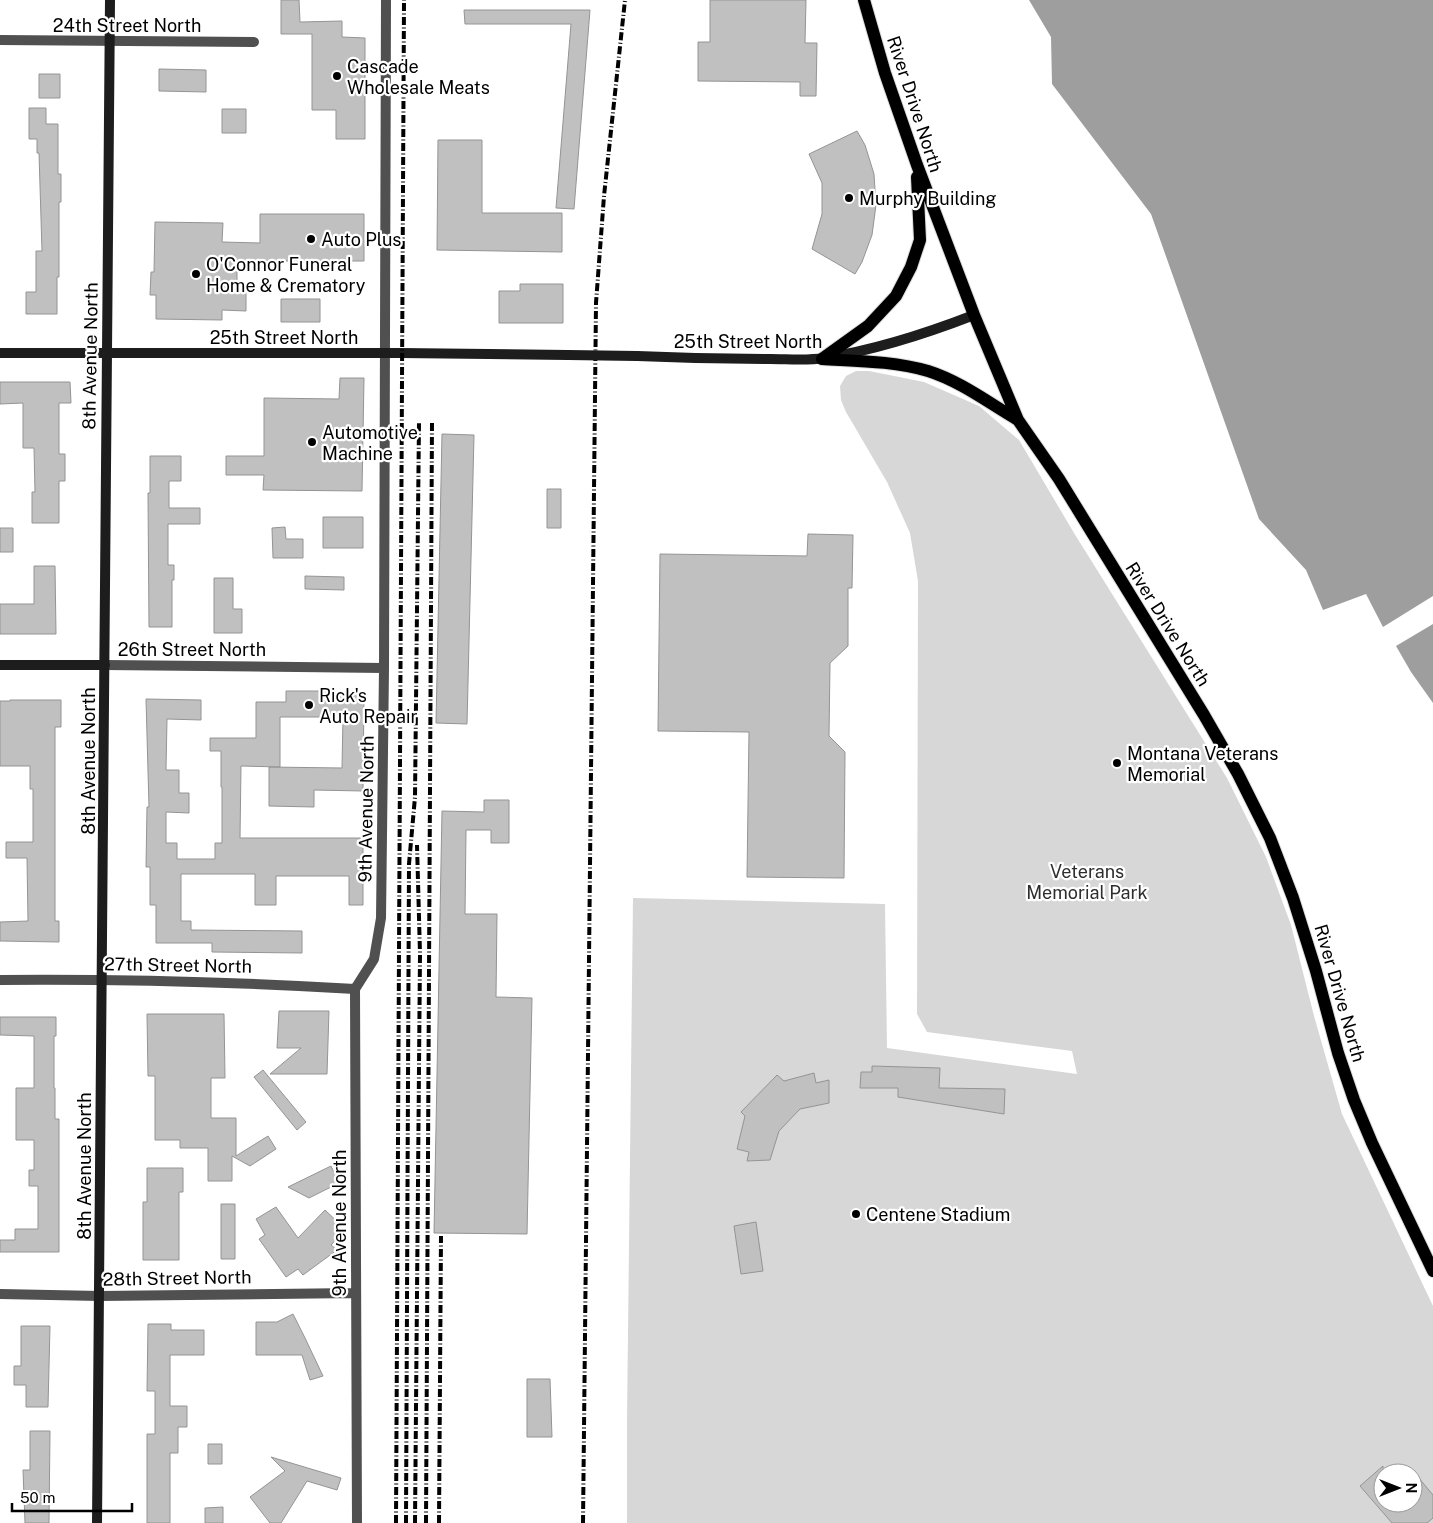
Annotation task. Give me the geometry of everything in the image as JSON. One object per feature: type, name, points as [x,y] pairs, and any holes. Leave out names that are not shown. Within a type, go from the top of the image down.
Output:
[{"type":"main road","name":"River Drive North","points":[[864,0],[885,73],[916,166],[974,315],[1018,420],[1059,479],[1204,715],[1238,774],[1266,830],[1294,898],[1338,1053],[1354,1100],[1372,1143],[1433,1272]]},
{"type":"main road","points":[[822,359],[868,326],[896,296],[911,268],[920,240],[916,166]]},
{"type":"main road","points":[[822,359],[898,364],[928,371],[958,384],[1018,420]]},
{"type":"street","name":"8th Avenue North","points":[[98,1523],[110,0]]},
{"type":"street","name":"9th Avenue North","points":[[357,1523],[355,989],[374,959],[381,918],[384,668],[386,0]]},
{"type":"street","name":"24th Street North","points":[[0,40],[254,42]]},
{"type":"street","name":"25th Street North","points":[[0,353],[385,354],[822,359],[869,350],[934,331],[974,315]]},
{"type":"street","name":"26th Street North","points":[[0,665],[384,668]]},
{"type":"street","name":"27th Street North","points":[[0,980],[102,979],[249,983],[355,989]]},
{"type":"street","name":"28th Street North","points":[[0,1294],[100,1296],[355,1293]]},
{"type":"green space","name":"Veterans Memorial Park","points":[[856,371],[869,371],[924,382],[979,406],[1019,440],[1074,533],[1227,778],[1266,857],[1291,925],[1314,1016],[1342,1114],[1433,1306],[1433,1523],[627,1523],[633,898],[885,904],[887,1048],[1077,1074],[1072,1051],[927,1032],[917,1014],[918,581],[910,533],[887,482],[846,412],[841,400],[840,386],[846,376]]},
{"type":"shaded area","points":[[1029,0],[1433,0],[1433,596],[1383,627],[1366,594],[1323,610],[1306,570],[1259,519],[1151,214],[1052,84],[1051,37]]},
{"type":"shaded area","points":[[1433,624],[1433,703],[1411,672],[1396,646]]},
{"type":"building","points":[[281,0],[299,0],[300,22],[342,21],[342,37],[365,38],[365,139],[336,139],[336,110],[312,110],[312,34],[281,34]]},
{"type":"building","points":[[710,0],[806,0],[805,43],[817,43],[816,96],[800,96],[800,82],[698,81],[698,42],[710,42]]},
{"type":"building","points":[[464,10],[590,10],[574,209],[556,208],[571,24],[465,24]]},
{"type":"building","points":[[159,69],[206,70],[206,92],[159,91]]},
{"type":"building","points":[[39,74],[60,74],[60,98],[39,98]]},
{"type":"building","points":[[29,108],[46,108],[46,124],[58,124],[58,174],[61,174],[61,202],[59,202],[57,314],[26,314],[26,292],[36,292],[36,251],[42,251],[39,153],[37,153],[37,139],[29,139]]},
{"type":"building","points":[[222,109],[246,109],[246,133],[222,133]]},
{"type":"building","name":"Murphy Building","points":[[857,131],[865,145],[874,174],[876,205],[872,235],[862,262],[855,274],[812,249],[822,214],[822,183],[809,154]]},
{"type":"building","points":[[438,140],[482,140],[482,213],[562,213],[562,252],[437,250]]},
{"type":"building","points":[[260,214],[364,214],[364,261],[237,261],[237,285],[246,286],[246,311],[222,310],[222,320],[156,319],[156,295],[150,295],[151,272],[154,272],[155,222],[223,223],[222,242],[260,243]]},
{"type":"building","points":[[520,284],[563,284],[563,323],[499,323],[499,291],[520,291]]},
{"type":"building","points":[[281,299],[320,299],[320,322],[281,322]]},
{"type":"building","points":[[340,378],[364,378],[362,491],[263,490],[264,475],[226,475],[226,456],[264,456],[264,398],[339,399]]},
{"type":"building","points":[[0,382],[70,382],[71,403],[59,403],[59,454],[65,454],[65,481],[59,481],[59,523],[32,523],[32,492],[35,492],[34,448],[23,448],[23,403],[0,404]]},
{"type":"building","points":[[442,434],[474,435],[467,724],[436,723]]},
{"type":"building","points":[[150,456],[181,456],[181,481],[169,481],[169,508],[200,508],[200,524],[168,524],[168,565],[174,565],[174,580],[172,580],[172,627],[149,627],[148,493],[150,493]]},
{"type":"building","points":[[547,489],[561,489],[561,528],[547,528]]},
{"type":"building","points":[[323,517],[363,517],[363,548],[323,548]]},
{"type":"building","points":[[285,527],[286,539],[303,539],[303,558],[273,558],[272,528]]},
{"type":"building","points":[[0,528],[13,528],[13,552],[0,552]]},
{"type":"building","points":[[808,534],[853,535],[852,588],[848,588],[848,646],[830,663],[829,736],[845,752],[844,878],[747,877],[749,732],[658,731],[660,554],[807,556]]},
{"type":"building","points":[[34,566],[55,566],[56,634],[0,634],[0,604],[34,604]]},
{"type":"building","points":[[305,576],[344,577],[344,590],[305,589]]},
{"type":"building","points":[[214,578],[233,578],[233,609],[242,609],[242,633],[214,633]]},
{"type":"building","points":[[286,691],[364,693],[363,791],[314,790],[314,807],[269,806],[269,767],[342,768],[343,717],[280,717],[280,767],[241,766],[240,838],[363,838],[363,905],[349,905],[349,876],[276,876],[276,905],[255,905],[255,874],[181,874],[181,921],[191,921],[191,930],[302,931],[302,953],[212,952],[212,943],[156,943],[156,905],[150,905],[150,867],[146,867],[147,807],[149,807],[146,699],[201,700],[201,720],[167,719],[166,770],[179,770],[179,793],[189,793],[189,813],[166,812],[166,843],[177,843],[177,859],[215,859],[215,843],[222,843],[221,751],[210,751],[210,738],[256,738],[256,702],[286,702]]},
{"type":"building","points":[[61,700],[61,727],[55,727],[55,921],[59,921],[59,942],[0,941],[0,922],[28,921],[27,858],[6,858],[6,842],[33,842],[33,789],[30,789],[30,766],[0,766],[0,701]]},
{"type":"building","points":[[484,800],[509,800],[509,843],[491,843],[491,830],[466,830],[465,914],[497,914],[496,997],[532,998],[527,1234],[434,1233],[442,811],[484,812]]},
{"type":"building","points":[[279,1011],[329,1011],[327,1074],[270,1074],[301,1048],[277,1048]]},
{"type":"building","points":[[147,1014],[224,1014],[225,1078],[211,1078],[211,1118],[236,1118],[236,1156],[268,1136],[276,1149],[250,1166],[232,1156],[232,1181],[208,1181],[208,1148],[180,1148],[180,1140],[155,1140],[155,1076],[148,1076]]},
{"type":"building","points":[[0,1017],[56,1017],[54,1088],[55,1119],[59,1119],[59,1252],[0,1252],[0,1240],[15,1240],[15,1229],[38,1229],[38,1186],[29,1186],[29,1170],[34,1170],[34,1140],[16,1140],[16,1088],[34,1088],[34,1036],[0,1035]]},
{"type":"building","points":[[872,1066],[940,1068],[939,1088],[1005,1089],[1004,1114],[898,1097],[898,1088],[860,1088],[861,1072],[872,1072]]},
{"type":"building","points":[[263,1070],[306,1122],[297,1130],[254,1077]]},
{"type":"building","points":[[814,1073],[816,1083],[829,1080],[829,1103],[800,1109],[779,1131],[770,1160],[747,1161],[749,1152],[737,1149],[745,1116],[741,1112],[777,1075],[784,1081]]},
{"type":"building","points":[[331,1166],[339,1183],[309,1198],[288,1187]]},
{"type":"building","points":[[147,1168],[183,1168],[183,1192],[179,1192],[179,1260],[143,1260],[143,1202],[147,1202]]},
{"type":"building","points":[[221,1204],[235,1204],[235,1259],[221,1259]]},
{"type":"building","points":[[276,1207],[298,1238],[325,1210],[346,1230],[331,1245],[337,1250],[303,1275],[298,1269],[286,1277],[259,1239],[265,1235],[256,1219]]},
{"type":"building","points":[[756,1222],[763,1271],[741,1274],[734,1226]]},
{"type":"building","points":[[293,1314],[323,1376],[310,1380],[302,1355],[256,1355],[256,1322],[277,1322]]},
{"type":"building","points":[[148,1324],[171,1324],[171,1330],[204,1330],[204,1355],[170,1355],[170,1406],[187,1406],[187,1427],[178,1427],[178,1453],[170,1453],[170,1523],[147,1523],[147,1434],[155,1434],[155,1391],[147,1391]]},
{"type":"building","points":[[21,1326],[50,1326],[48,1407],[26,1407],[26,1385],[14,1385],[14,1366],[21,1366]]},
{"type":"building","points":[[527,1379],[550,1379],[552,1437],[527,1437]]},
{"type":"building","points":[[30,1431],[50,1431],[49,1523],[25,1523],[23,1470],[30,1470]]},
{"type":"building","points":[[208,1444],[222,1444],[222,1464],[208,1464]]},
{"type":"building","points":[[271,1457],[341,1478],[337,1490],[307,1481],[281,1523],[270,1523],[250,1497],[285,1471]]},
{"type":"building","points":[[1373,1475],[1373,1501],[1360,1486]]},
{"type":"building","points":[[1423,1483],[1433,1495],[1433,1518],[1427,1523],[1392,1523],[1383,1513],[1423,1513]]},
{"type":"building","points":[[223,1507],[223,1523],[205,1523],[205,1508]]},
{"type":"railway","points":[[396,1523],[404,0]]},
{"type":"railway","points":[[583,1523],[596,303],[604,196],[625,0]]},
{"type":"railway","points":[[426,1523],[432,421]]},
{"type":"railway","points":[[406,1523],[409,864],[415,797],[419,422]]},
{"type":"railway","points":[[415,1523],[420,954],[417,845]]},
{"type":"railway","points":[[439,1523],[441,1236]]},
{"type":"place","name":"Cascade Wholesale Meats","points":[[337,76]]},
{"type":"place","name":"Murphy Building","points":[[849,198]]},
{"type":"place","name":"Auto Plus","points":[[311,239]]},
{"type":"place","name":"O'Connor Funeral Home & Crematory","points":[[196,274]]},
{"type":"place","name":"Automotive Machine","points":[[312,442]]},
{"type":"place","name":"Rick's Auto Repair","points":[[309,705]]},
{"type":"place","name":"Montana Veterans Memorial","points":[[1117,763]]},
{"type":"place","name":"Centene Stadium","points":[[856,1214]]}]
